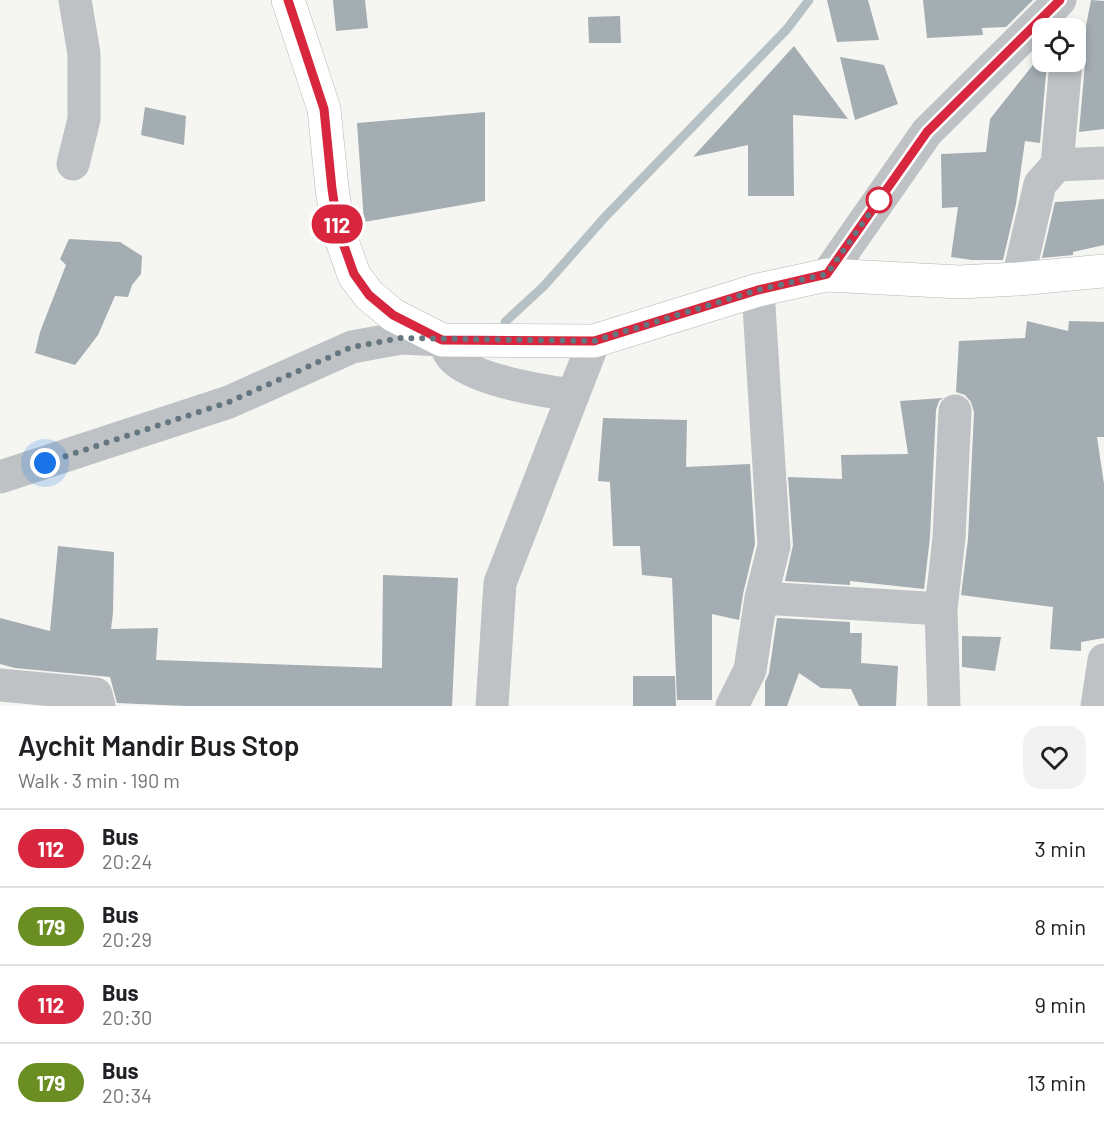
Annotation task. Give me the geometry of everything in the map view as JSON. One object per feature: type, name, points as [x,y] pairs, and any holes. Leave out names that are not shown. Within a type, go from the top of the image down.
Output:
[{"type":"main road","points":[[288,0],[324,109],[338,229],[354,274],[369,295],[393,315],[442,340],[594,341],[758,290],[827,274],[959,282],[1104,271]]},
{"type":"street","points":[[73,164],[84,119],[84,54],[75,0]]},
{"type":"street","points":[[827,274],[927,132],[1060,0]]},
{"type":"street","points":[[1070,18],[1072,0]]},
{"type":"street","points":[[1018,279],[1040,184],[1057,165],[1065,72]]},
{"type":"street","points":[[1057,165],[1104,164]]},
{"type":"street","points":[[732,706],[750,670],[761,598],[774,546],[758,290]]},
{"type":"street","points":[[0,477],[229,402],[352,347],[401,338],[442,340],[451,356],[462,366],[477,373],[547,391],[573,395]]},
{"type":"street","points":[[492,706],[500,583],[594,341]]},
{"type":"street","points":[[944,706],[941,609],[949,538],[955,411]]},
{"type":"street","points":[[761,598],[941,609]]},
{"type":"street","points":[[1097,706],[1104,660]]},
{"type":"street","points":[[0,685],[96,694],[99,706]]},
{"type":"building","points":[[333,0],[365,0],[368,28],[336,31]]},
{"type":"building","points":[[827,0],[868,0],[879,40],[837,42]]},
{"type":"building","points":[[923,0],[1033,0],[1006,27],[982,28],[983,35],[927,38]]},
{"type":"building","points":[[1091,0],[1104,1],[1104,129],[1079,132],[1086,72],[1086,26]]},
{"type":"building","points":[[620,16],[621,43],[589,43],[588,17]]},
{"type":"building","points":[[794,46],[848,119],[793,115],[794,196],[748,196],[748,145],[693,157]]},
{"type":"building","points":[[840,57],[884,65],[898,104],[855,120]]},
{"type":"building","points":[[1032,66],[1032,72],[1046,72],[1040,143],[1025,141],[1016,204],[1003,260],[951,257],[958,207],[942,208],[941,154],[986,152],[990,119]]},
{"type":"building","points":[[145,107],[186,116],[184,145],[141,135]]},
{"type":"building","points":[[485,112],[485,201],[364,222],[357,123]]},
{"type":"building","points":[[1104,199],[1104,245],[1073,252],[1073,255],[1042,258],[1055,202]]},
{"type":"building","points":[[69,239],[120,242],[142,256],[141,274],[132,285],[128,297],[115,296],[98,335],[75,365],[35,353],[40,332],[66,265],[60,259]]},
{"type":"building","points":[[1027,321],[1068,331],[1069,321],[1104,322],[1104,437],[1097,437],[1104,484],[1104,638],[1081,642],[1081,651],[1050,649],[1053,607],[961,595],[968,539],[974,412],[971,402],[965,395],[956,392],[959,341],[1025,338]]},
{"type":"building","points":[[943,398],[939,401],[936,410],[930,537],[924,589],[850,581],[850,585],[785,581],[793,545],[788,477],[842,479],[841,455],[908,454],[900,401]]},
{"type":"building","points":[[603,418],[687,420],[686,467],[750,464],[755,544],[739,620],[712,614],[712,700],[677,700],[672,578],[642,575],[640,546],[613,546],[610,482],[598,481]]},
{"type":"building","points":[[58,546],[114,552],[111,629],[158,628],[156,660],[382,668],[383,575],[458,578],[452,706],[185,706],[117,703],[110,677],[15,668],[0,664],[0,618],[50,631]]},
{"type":"building","points":[[777,618],[850,622],[850,633],[862,633],[861,663],[898,666],[896,706],[859,706],[851,689],[821,688],[799,673],[787,706],[765,706],[765,682],[769,673]]},
{"type":"building","points":[[962,636],[1001,637],[995,671],[962,667]]},
{"type":"building","points":[[633,676],[675,676],[676,706],[633,706]]},
{"type":"waterway","points":[[505,322],[544,286],[605,217],[787,29],[809,0]]},
{"type":"bus line","name":"112","points":[[288,0],[324,109],[338,229],[354,274],[369,295],[393,315],[442,340],[594,341],[758,290],[827,274],[927,132],[1060,0]]},
{"type":"route","points":[[45,463],[229,402],[352,347],[401,338],[594,341],[758,290],[827,274],[879,200]]}]
